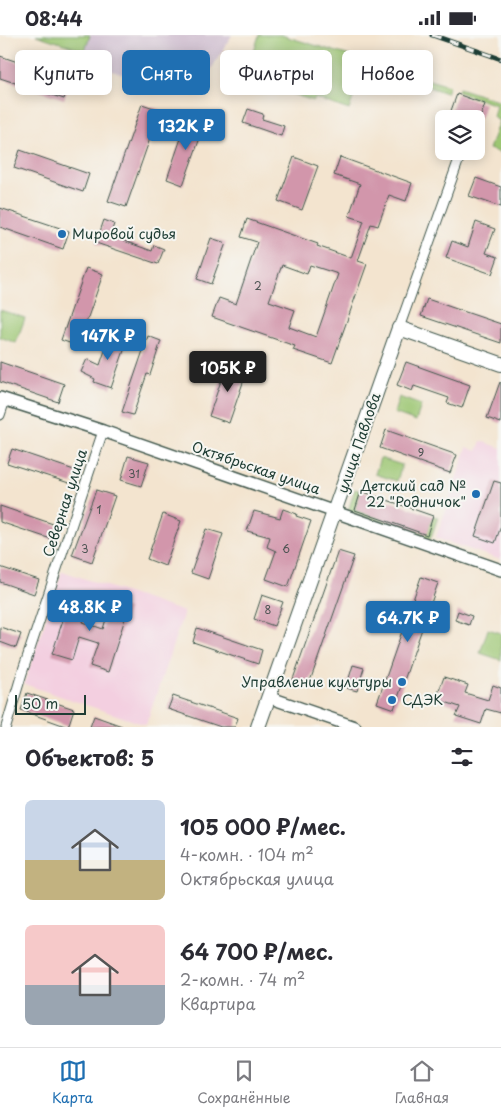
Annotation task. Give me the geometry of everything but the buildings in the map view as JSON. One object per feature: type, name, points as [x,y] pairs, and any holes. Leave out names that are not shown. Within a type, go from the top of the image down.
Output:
[{"type":"main road","points":[[399,328],[501,364]]},
{"type":"main road","name":"улица Павлова","points":[[258,727],[399,328]]},
{"type":"street","name":"улица Павлова","points":[[399,328],[459,160]]},
{"type":"street","name":"Октябрьская улица","points":[[3,399],[104,431],[501,570]]},
{"type":"street","points":[[0,415],[3,399]]},
{"type":"street","name":"Северная улица","points":[[6,727],[22,673],[104,431]]},
{"type":"street","points":[[268,697],[355,727]]},
{"type":"shaded area","points":[[90,35],[232,35],[223,50],[220,50],[220,55],[210,71],[210,50],[122,50],[122,74],[112,71],[112,50],[86,50]]},
{"type":"shaded area","name":"Детский сад № 22 \"Родничок\"","points":[[481,441],[501,448],[501,560],[436,538],[467,447],[477,451]]},
{"type":"shaded area","points":[[62,571],[184,612],[146,725],[24,684]]},
{"type":"green space","points":[[36,35],[90,35],[85,50]]},
{"type":"green space","points":[[259,35],[281,35],[330,50],[255,50]]},
{"type":"green space","points":[[332,50],[342,54],[342,95],[354,95],[349,110],[315,98],[314,101],[295,95],[332,95]]},
{"type":"green space","points":[[433,81],[449,86],[446,93],[433,89]]},
{"type":"green space","points":[[459,88],[501,102],[501,153],[489,149],[499,121],[493,117],[496,105],[458,92]]},
{"type":"green space","points":[[0,310],[25,318],[16,343],[0,337]]},
{"type":"green space","points":[[399,397],[421,405],[416,421],[394,413]]},
{"type":"green space","points":[[380,458],[402,465],[397,481],[375,474]]},
{"type":"green space","points":[[355,489],[361,491],[355,510],[426,534],[433,516],[438,517],[430,540],[348,511]]},
{"type":"green space","points":[[488,629],[501,633],[501,660],[480,653]]},
{"type":"railway","points":[[432,35],[501,59]]},
{"type":"place","name":"Мировой судья","points":[[62,234]]},
{"type":"place","name":"Детский сад № 22 \"Родничок\"","points":[[476,494]]},
{"type":"place","name":"Управление культуры","points":[[402,682]]},
{"type":"place","name":"СДЭК","points":[[392,700]]}]
